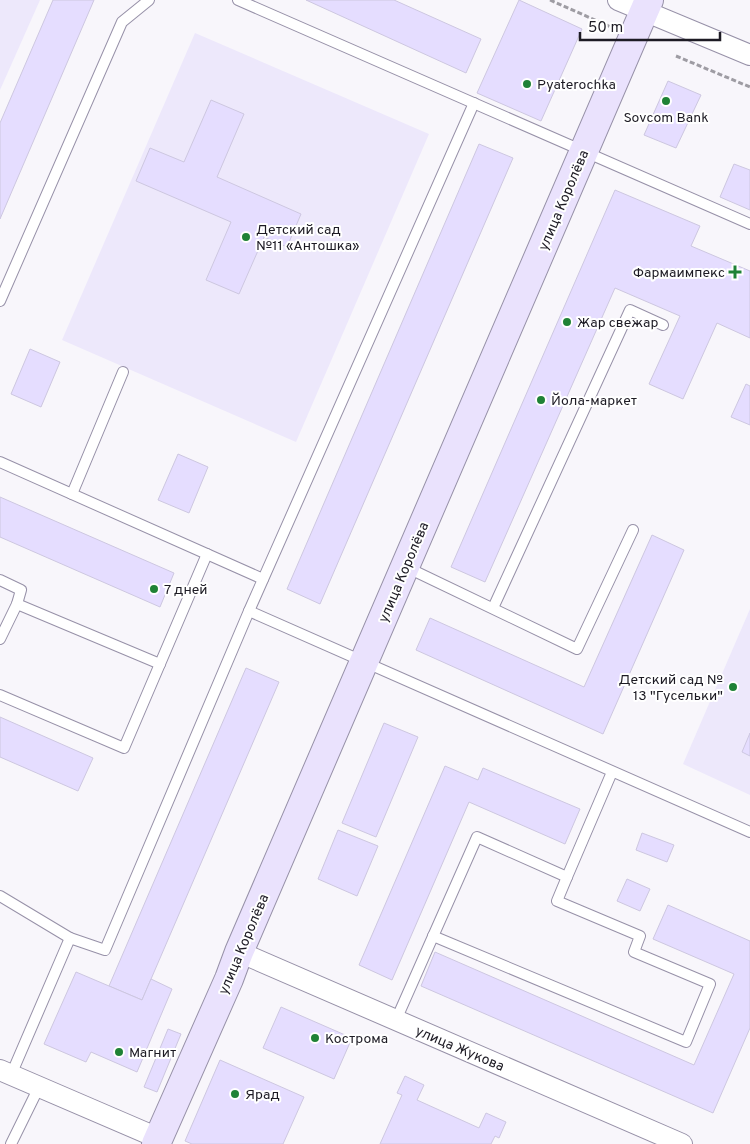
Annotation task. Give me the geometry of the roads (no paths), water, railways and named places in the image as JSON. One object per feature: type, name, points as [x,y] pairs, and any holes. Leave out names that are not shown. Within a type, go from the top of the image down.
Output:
[{"type":"street","points":[[618,0],[646,6],[750,55]]},
{"type":"street","name":"улица Королёва","points":[[157,1141],[229,979],[646,6]]},
{"type":"street","name":"улица Жукова","points":[[239,952],[682,1144]]},
{"type":"street","points":[[6,1072],[157,1141]]},
{"type":"lane","points":[[0,301],[122,22],[149,0]]},
{"type":"lane","points":[[238,0],[750,224]]},
{"type":"lane","points":[[0,896],[70,938],[105,950],[249,611],[474,103]]},
{"type":"lane","points":[[493,608],[630,310],[663,325]]},
{"type":"lane","points":[[72,494],[123,372]]},
{"type":"lane","points":[[0,462],[263,579]]},
{"type":"lane","points":[[405,567],[577,649],[633,530]]},
{"type":"lane","points":[[0,695],[124,748],[207,554]]},
{"type":"lane","points":[[0,580],[21,590],[17,604],[0,639]]},
{"type":"lane","points":[[17,604],[160,664]]},
{"type":"lane","points":[[249,611],[750,832]]},
{"type":"lane","points":[[433,936],[686,1042],[710,984],[634,952],[640,936],[557,901],[612,772]]},
{"type":"lane","points":[[396,1020],[477,837],[567,876]]},
{"type":"lane","points":[[6,1072],[70,938]]},
{"type":"lane","points":[[11,1144],[39,1087]]},
{"type":"place","name":"Pyaterochka","points":[[527,84]]},
{"type":"place","name":"Sovcom Bank","points":[[666,101]]},
{"type":"place","name":"Детский сад №11 «Антошка»","points":[[246,237]]},
{"type":"place","name":"Фармаимпекс","points":[[735,272]]},
{"type":"place","name":"Жар свежар","points":[[567,322]]},
{"type":"place","name":"Йола-маркет","points":[[541,400]]},
{"type":"place","name":"7 дней","points":[[154,589]]},
{"type":"place","name":"Детский сад № 13 \"Гусельки\"","points":[[733,687]]},
{"type":"place","name":"Кострома","points":[[315,1038]]},
{"type":"place","name":"Магнит","points":[[119,1052]]},
{"type":"place","name":"Ярад","points":[[235,1094]]}]
